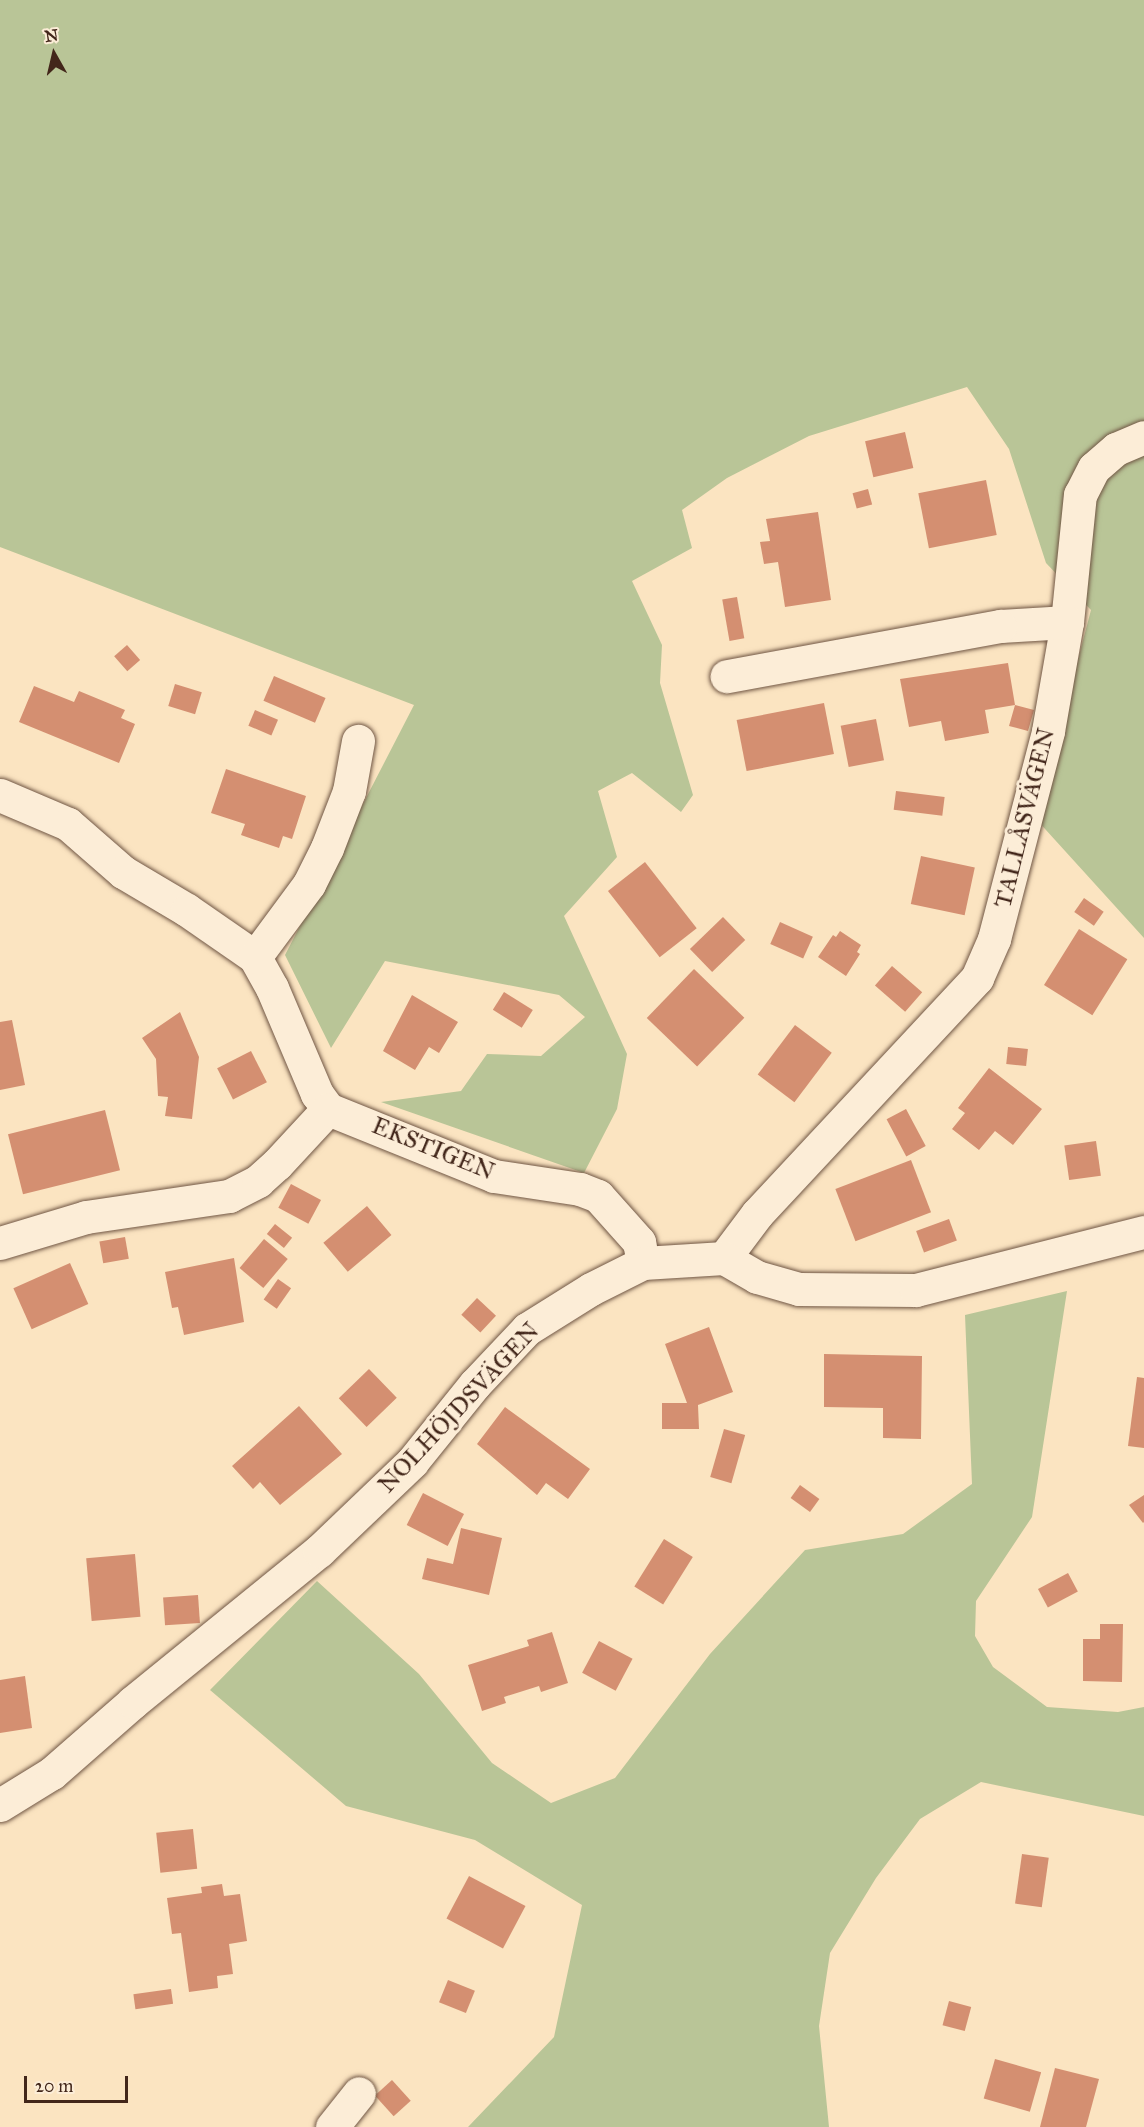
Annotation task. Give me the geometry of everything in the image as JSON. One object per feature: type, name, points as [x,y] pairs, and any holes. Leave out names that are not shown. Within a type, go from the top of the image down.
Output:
[{"type":"street","name":"TALLÅSVÄGEN","points":[[724,1258],[757,1214],[977,978],[994,939],[1048,731],[1067,622],[1080,495],[1094,468],[1116,449],[1144,437]]},
{"type":"street","points":[[727,676],[1000,626],[1067,622]]},
{"type":"street","points":[[255,957],[309,884],[327,848],[349,791],[358,741]]},
{"type":"street","points":[[0,795],[68,824],[123,872],[187,910],[255,957],[272,988],[317,1094],[328,1109],[258,1181],[229,1196],[86,1217],[0,1244]]},
{"type":"street","name":"EKSTIGEN","points":[[328,1109],[494,1176],[580,1189],[598,1196],[616,1212],[639,1242],[644,1263]]},
{"type":"street","points":[[724,1258],[757,1277],[799,1289],[916,1290],[1144,1232]]},
{"type":"street","name":"NOLHÖJDSVÄGEN","points":[[0,1805],[52,1773],[133,1702],[319,1551],[412,1462],[475,1384],[527,1329],[591,1289],[644,1263],[724,1258]]},
{"type":"street","points":[[332,2127],[359,2093]]},
{"type":"green space","points":[[0,0],[1144,0],[1144,938],[1036,819],[1091,610],[1046,563],[1009,449],[967,387],[809,436],[727,478],[682,510],[692,548],[632,581],[662,645],[660,683],[693,795],[681,812],[632,773],[598,791],[617,857],[564,916],[627,1054],[617,1109],[584,1173],[381,1102],[461,1091],[487,1054],[541,1056],[585,1017],[559,995],[385,961],[331,1048],[285,955],[414,705],[0,547]]},
{"type":"green space","points":[[1067,1291],[1032,1517],[976,1601],[975,1636],[993,1667],[1047,1707],[1118,1712],[1144,1707],[1144,1816],[981,1782],[920,1819],[876,1878],[830,1953],[819,2026],[829,2127],[468,2127],[554,2037],[582,1905],[475,1840],[346,1806],[210,1690],[317,1581],[419,1674],[492,1763],[551,1803],[615,1778],[710,1654],[805,1550],[903,1534],[972,1484],[965,1315]]},
{"type":"building","points":[[905,432],[913,468],[873,477],[865,441]]},
{"type":"building","points":[[986,480],[997,535],[929,548],[918,493]]},
{"type":"building","points":[[868,489],[872,504],[857,509],[853,493]]},
{"type":"building","points":[[818,512],[831,600],[785,607],[778,562],[764,564],[760,542],[770,541],[766,519]]},
{"type":"building","points":[[737,597],[744,638],[730,641],[722,600]]},
{"type":"building","points":[[127,645],[140,660],[127,671],[114,656]]},
{"type":"building","points":[[1008,663],[1015,705],[985,710],[989,733],[945,741],[941,721],[909,727],[900,679]]},
{"type":"building","points":[[274,676],[326,698],[315,723],[263,701]]},
{"type":"building","points":[[175,684],[202,692],[195,714],[168,706]]},
{"type":"building","points":[[34,686],[74,702],[79,691],[125,710],[121,718],[135,724],[119,763],[19,722]]},
{"type":"building","points":[[824,703],[834,754],[747,771],[737,720]]},
{"type":"building","points":[[1015,705],[1034,710],[1028,731],[1009,726]]},
{"type":"building","points":[[255,710],[278,720],[271,735],[248,726]]},
{"type":"building","points":[[876,719],[884,760],[849,767],[841,726]]},
{"type":"building","points":[[226,769],[306,796],[292,839],[283,836],[279,848],[241,835],[245,824],[211,813]]},
{"type":"building","points":[[896,791],[945,797],[942,816],[894,810]]},
{"type":"building","points":[[921,856],[975,867],[965,915],[911,904]]},
{"type":"building","points":[[645,862],[697,928],[660,957],[608,891]]},
{"type":"building","points":[[1084,898],[1104,912],[1094,926],[1074,912]]},
{"type":"building","points":[[723,917],[745,940],[712,972],[690,949]]},
{"type":"building","points":[[780,922],[813,937],[803,959],[770,944]]},
{"type":"building","points":[[1079,929],[1127,959],[1092,1015],[1044,985]]},
{"type":"building","points":[[840,931],[861,945],[857,952],[860,954],[846,976],[818,957],[833,935],[836,937]]},
{"type":"building","points":[[892,966],[922,992],[905,1012],[875,986]]},
{"type":"building","points":[[694,969],[744,1018],[697,1067],[647,1018]]},
{"type":"building","points":[[504,992],[533,1010],[522,1028],[493,1010]]},
{"type":"building","points":[[412,995],[458,1022],[439,1053],[429,1047],[415,1070],[383,1051]]},
{"type":"building","points":[[180,1012],[199,1057],[192,1119],[165,1116],[168,1097],[158,1096],[156,1059],[142,1038]]},
{"type":"building","points":[[12,1020],[25,1085],[0,1090],[0,1022]]},
{"type":"building","points":[[795,1025],[832,1053],[794,1102],[758,1075]]},
{"type":"building","points":[[1008,1047],[1028,1049],[1026,1066],[1006,1064]]},
{"type":"building","points":[[251,1051],[267,1082],[233,1099],[217,1068]]},
{"type":"building","points":[[989,1068],[1042,1109],[1013,1145],[995,1131],[979,1150],[952,1129],[965,1113],[958,1108]]},
{"type":"building","points":[[906,1109],[926,1146],[906,1156],[887,1119]]},
{"type":"building","points":[[105,1110],[120,1170],[23,1194],[8,1134]]},
{"type":"building","points":[[1096,1141],[1101,1176],[1069,1180],[1064,1145]]},
{"type":"building","points":[[911,1160],[931,1212],[855,1241],[835,1189]]},
{"type":"building","points":[[291,1184],[321,1200],[308,1224],[278,1208]]},
{"type":"building","points":[[367,1206],[391,1235],[348,1272],[323,1243]]},
{"type":"building","points":[[949,1219],[957,1241],[924,1253],[916,1231]]},
{"type":"building","points":[[275,1224],[292,1238],[284,1248],[267,1234]]},
{"type":"building","points":[[125,1237],[129,1259],[103,1263],[99,1242]]},
{"type":"building","points":[[264,1239],[288,1259],[263,1288],[240,1268]]},
{"type":"building","points":[[234,1258],[244,1322],[184,1335],[178,1307],[172,1308],[165,1272]]},
{"type":"building","points":[[70,1263],[88,1304],[32,1329],[13,1288]]},
{"type":"building","points":[[278,1279],[291,1288],[277,1309],[264,1299]]},
{"type":"building","points":[[477,1298],[496,1316],[480,1333],[461,1315]]},
{"type":"building","points":[[709,1327],[733,1392],[698,1405],[699,1429],[662,1429],[662,1403],[687,1403],[665,1344]]},
{"type":"building","points":[[824,1354],[922,1356],[921,1439],[883,1438],[883,1408],[824,1407]]},
{"type":"building","points":[[369,1369],[397,1398],[367,1427],[339,1398]]},
{"type":"building","points":[[1137,1377],[1144,1378],[1144,1448],[1128,1446]]},
{"type":"building","points":[[299,1406],[342,1454],[280,1505],[260,1482],[253,1489],[232,1466]]},
{"type":"building","points":[[505,1407],[590,1469],[568,1499],[546,1483],[537,1495],[477,1444]]},
{"type":"building","points":[[724,1429],[745,1435],[731,1483],[710,1477]]},
{"type":"building","points":[[800,1485],[819,1499],[810,1512],[791,1498]]},
{"type":"building","points":[[423,1493],[464,1514],[448,1546],[407,1525]]},
{"type":"building","points":[[1144,1495],[1144,1522],[1143,1523],[1129,1505]]},
{"type":"building","points":[[461,1528],[502,1538],[489,1595],[422,1579],[427,1558],[453,1564]]},
{"type":"building","points":[[664,1539],[693,1557],[663,1605],[634,1586]]},
{"type":"building","points":[[135,1554],[140,1617],[92,1621],[86,1558]]},
{"type":"building","points":[[1068,1573],[1078,1592],[1048,1608],[1038,1589]]},
{"type":"building","points":[[198,1595],[200,1623],[165,1625],[163,1597]]},
{"type":"building","points":[[1100,1624],[1123,1624],[1122,1682],[1083,1681],[1083,1639],[1100,1639]]},
{"type":"building","points":[[552,1632],[568,1683],[541,1692],[539,1686],[504,1697],[506,1703],[482,1711],[468,1665],[529,1646],[527,1640]]},
{"type":"building","points":[[599,1641],[633,1659],[616,1691],[582,1673]]},
{"type":"building","points":[[25,1676],[32,1728],[0,1733],[0,1680]]},
{"type":"building","points":[[193,1829],[197,1869],[160,1873],[156,1833]]},
{"type":"building","points":[[1022,1854],[1049,1858],[1042,1907],[1015,1904]]},
{"type":"building","points":[[469,1876],[526,1906],[503,1948],[446,1918]]},
{"type":"building","points":[[222,1884],[224,1896],[240,1894],[247,1941],[229,1944],[233,1974],[217,1976],[218,1988],[189,1992],[181,1933],[172,1934],[167,1898],[202,1893],[201,1887]]},
{"type":"building","points":[[448,1980],[475,1991],[466,2013],[439,2002]]},
{"type":"building","points":[[171,1989],[173,2004],[135,2009],[133,1994]]},
{"type":"building","points":[[949,2001],[971,2007],[965,2031],[943,2025]]},
{"type":"building","points":[[995,2059],[1041,2072],[1030,2112],[984,2098]]},
{"type":"building","points":[[1055,2068],[1099,2079],[1086,2127],[1040,2127]]},
{"type":"building","points":[[392,2080],[411,2101],[394,2116],[375,2095]]}]
